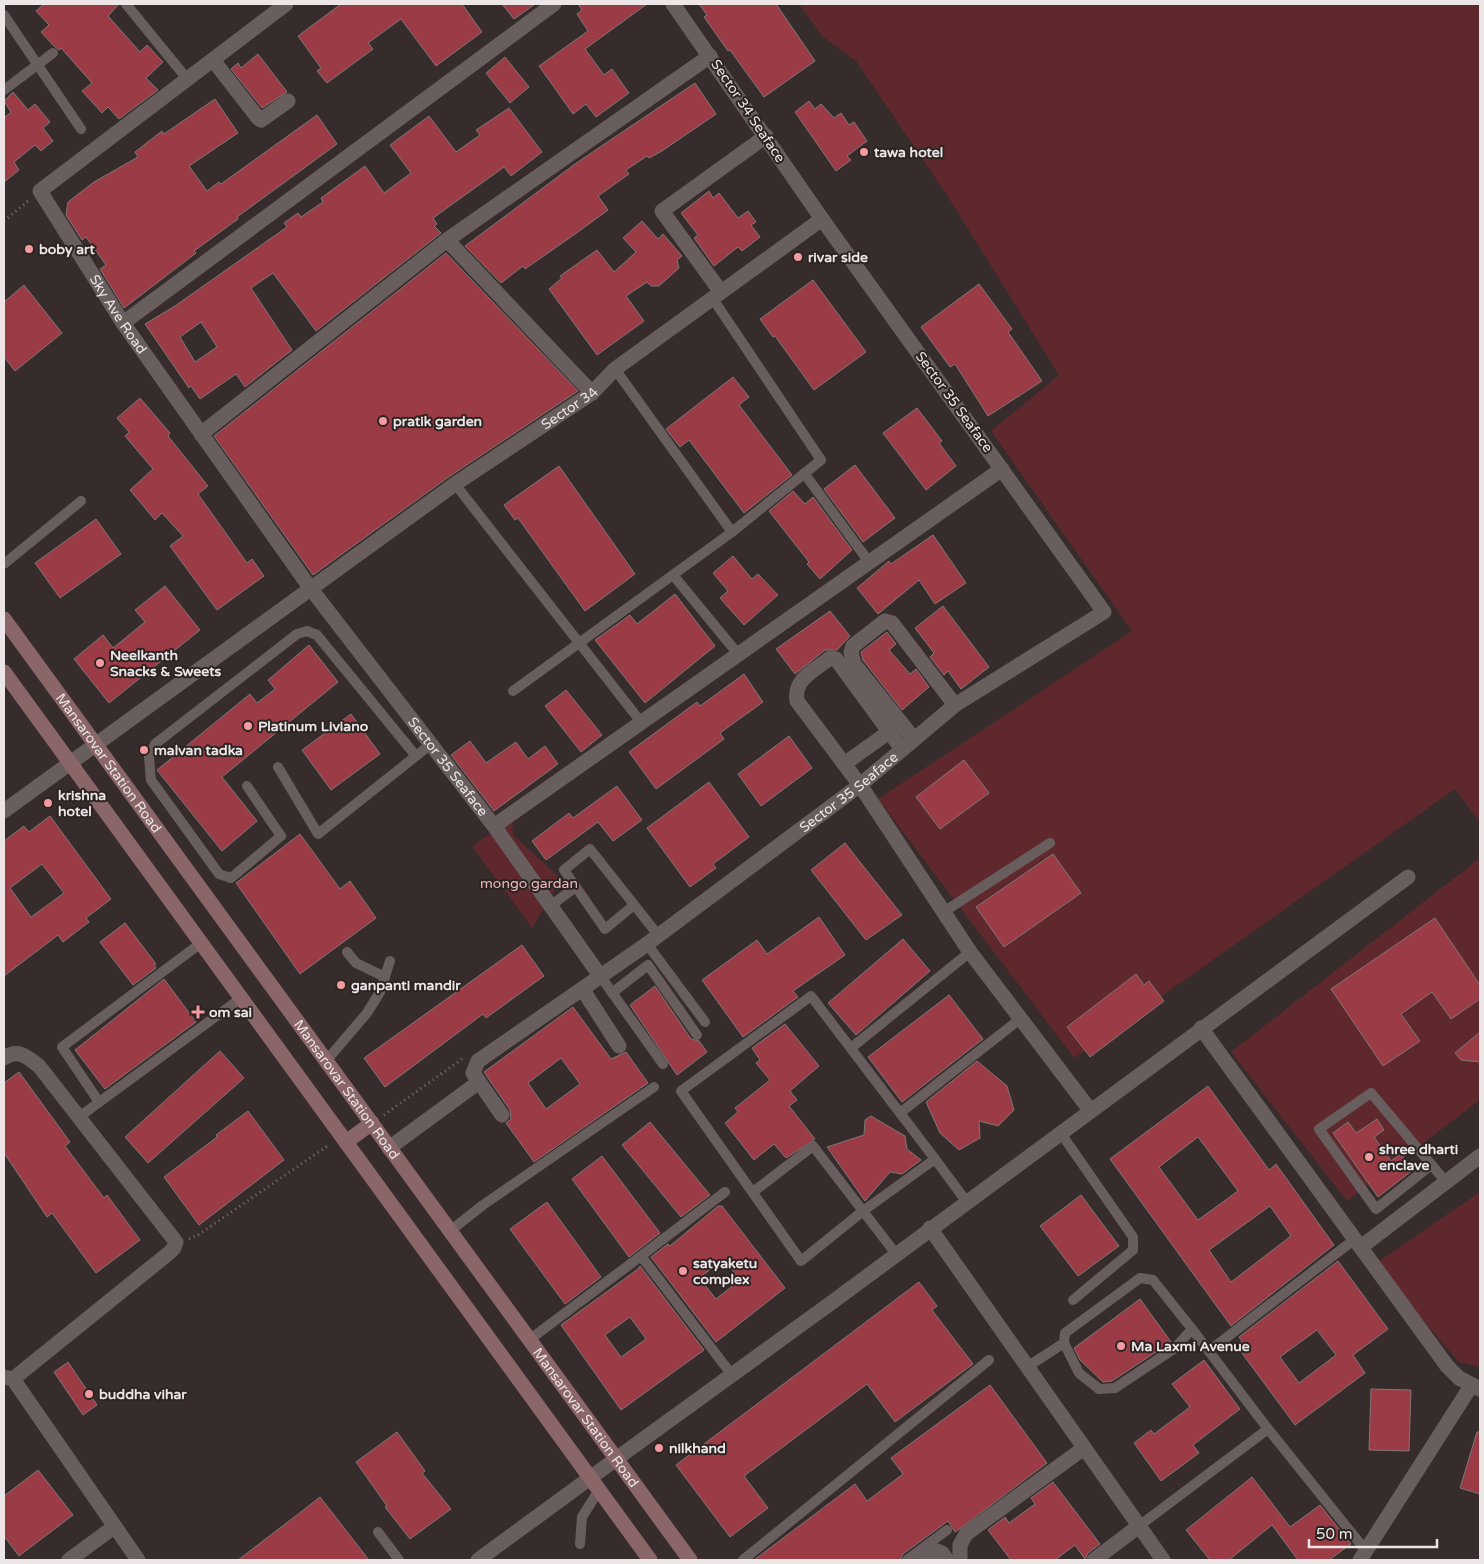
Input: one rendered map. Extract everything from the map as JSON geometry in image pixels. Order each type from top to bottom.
[{"type":"main road","name":"Mansarovar Station Road","points":[[4,619],[690,1560]]},
{"type":"main road","points":[[4,672],[650,1560]]},
{"type":"main road","points":[[344,1139],[372,1124]]},
{"type":"street","name":"Sky Ave Road","points":[[286,4],[40,191],[123,323],[311,589]]},
{"type":"street","points":[[123,323],[554,4]]},
{"type":"street","name":"Sector 34 Seaface","points":[[673,4],[822,219]]},
{"type":"street","points":[[201,434],[447,240],[710,56]]},
{"type":"street","points":[[213,60],[261,120],[288,101]]},
{"type":"street","points":[[717,295],[662,211],[766,136]]},
{"type":"street","name":"Sector 34","points":[[4,811],[455,484],[592,392],[615,369],[822,219]]},
{"type":"street","name":"Sector 35 Seaface","points":[[311,589],[494,826],[601,977],[860,785],[955,705],[1104,612],[822,219]]},
{"type":"street","points":[[447,240],[592,392]]},
{"type":"street","points":[[494,826],[1002,468]]},
{"type":"street","points":[[914,739],[854,664],[851,652],[853,646],[885,621],[892,623],[955,705]]},
{"type":"street","points":[[902,749],[836,659],[830,658],[798,683],[796,691],[797,701],[860,785],[945,911],[970,952],[1090,1110]]},
{"type":"street","points":[[844,764],[889,732]]},
{"type":"street","points":[[478,1560],[595,1484],[616,1459],[1408,877]]},
{"type":"street","points":[[502,1115],[473,1073],[478,1061],[601,977]]},
{"type":"street","points":[[583,990],[619,1046]]},
{"type":"street","points":[[1201,1028],[1447,1366],[1459,1378],[1476,1388],[1363,1555]]},
{"type":"street","points":[[4,1058],[11,1053],[22,1053],[39,1066],[176,1242],[168,1253],[8,1378],[138,1560]]},
{"type":"street","points":[[389,1148],[479,1082]]},
{"type":"street","points":[[1358,1243],[1480,1156]]},
{"type":"street","points":[[930,1228],[1163,1560]]},
{"type":"street","points":[[960,1560],[960,1545],[966,1534],[1084,1448]]},
{"type":"street","points":[[1094,1560],[1139,1526]]},
{"type":"street","points":[[69,1560],[114,1527]]},
{"type":"street","points":[[924,1560],[937,1552],[942,1553],[947,1560]]},
{"type":"lane","points":[[126,4],[188,80]]},
{"type":"lane","points":[[4,16],[81,129]]},
{"type":"lane","points":[[4,90],[53,53]]},
{"type":"lane","points":[[513,691],[732,532],[821,460],[717,295]]},
{"type":"lane","points":[[615,369],[732,532]]},
{"type":"lane","points":[[804,473],[869,562]]},
{"type":"lane","points":[[455,484],[641,722]]},
{"type":"lane","points":[[4,564],[81,501]]},
{"type":"lane","points":[[673,575],[738,654]]},
{"type":"lane","points":[[248,786],[281,836],[231,878],[219,874],[151,780],[149,757],[155,744],[297,634],[307,631],[317,635],[416,756]]},
{"type":"lane","points":[[278,767],[318,834],[431,744]]},
{"type":"lane","points":[[945,911],[1050,843]]},
{"type":"lane","points":[[634,905],[605,929],[564,870],[590,849],[634,905],[647,943],[648,965],[697,1035]]},
{"type":"lane","points":[[550,906],[576,887]]},
{"type":"lane","points":[[99,1102],[62,1047],[201,943]]},
{"type":"lane","points":[[647,943],[705,1022]]},
{"type":"lane","points":[[347,952],[356,963],[385,977]]},
{"type":"lane","points":[[851,1048],[970,952]]},
{"type":"lane","points":[[326,1061],[367,1013],[380,992],[390,961]]},
{"type":"lane","points":[[612,993],[648,965]]},
{"type":"lane","points":[[601,977],[663,1064]]},
{"type":"lane","points":[[935,1159],[863,1211],[801,1261],[681,1090],[811,996],[935,1159],[966,1201]]},
{"type":"lane","points":[[79,1117],[241,998]]},
{"type":"lane","points":[[900,1114],[1020,1019]]},
{"type":"lane","points":[[450,1231],[483,1205],[654,1087]]},
{"type":"lane","points":[[1431,1165],[1376,1209],[1319,1129],[1371,1092],[1446,1182]]},
{"type":"lane","points":[[1060,1132],[1133,1237],[1133,1250],[1073,1300]]},
{"type":"lane","points":[[753,1192],[814,1146],[896,1254]]},
{"type":"lane","points":[[529,1340],[725,1192]]},
{"type":"lane","points":[[1209,1352],[1358,1243]]},
{"type":"lane","points":[[641,1256],[732,1375]]},
{"type":"lane","points":[[1192,1329],[1175,1348],[1115,1388],[1099,1389],[1078,1373],[1064,1343],[1065,1334],[1140,1278],[1154,1280],[1192,1329],[1363,1555]]},
{"type":"lane","points":[[1027,1367],[1064,1343]]},
{"type":"lane","points":[[743,1560],[744,1557],[989,1360]]},
{"type":"lane","points":[[1139,1526],[1268,1429]]},
{"type":"lane","points":[[580,1544],[582,1517],[595,1484]]},
{"type":"lane","points":[[907,1560],[947,1530]]},
{"type":"lane","points":[[378,1532],[399,1560]]},
{"type":"path","points":[[4,221],[25,203]]},
{"type":"path","points":[[176,1242],[198,1235],[344,1139]]},
{"type":"green space","points":[[799,4],[1480,4],[1480,822],[1455,789],[1074,1058],[878,799],[1132,631],[991,431],[1059,375],[945,192],[856,61],[823,37]]},
{"type":"green space","name":"mongo gardan","points":[[512,819],[513,835],[561,879],[532,928],[472,846]]},
{"type":"green space","points":[[1480,858],[1480,1100],[1347,1201],[1231,1052]]},
{"type":"green space","points":[[1480,1192],[1480,1367],[1459,1362],[1375,1264]]},
{"type":"building","points":[[44,4],[119,4],[108,16],[140,52],[147,45],[163,62],[146,78],[158,90],[119,119],[108,107],[102,113],[82,91],[92,83],[61,48],[59,50],[54,46],[41,32],[49,25],[36,11]]},
{"type":"building","points":[[341,4],[462,4],[482,32],[436,66],[401,19],[368,43],[373,49],[327,83],[317,71],[321,68],[298,36]]},
{"type":"building","points":[[502,4],[535,4],[514,19]]},
{"type":"building","points":[[578,4],[647,4],[585,49],[604,75],[612,69],[629,93],[596,117],[586,104],[573,114],[539,66],[588,31],[577,14],[582,10]]},
{"type":"building","points":[[699,4],[776,4],[815,61],[764,97],[704,17],[707,15]]},
{"type":"building","points":[[258,54],[287,92],[262,108],[231,69],[238,63],[241,68]]},
{"type":"building","points":[[505,57],[529,87],[510,103],[486,73]]},
{"type":"building","points":[[695,83],[716,114],[662,151],[649,158],[647,156],[626,170],[629,174],[598,196],[608,210],[578,232],[525,269],[523,266],[501,283],[465,246],[575,164]]},
{"type":"building","points":[[13,92],[28,110],[35,104],[50,122],[43,128],[53,141],[41,151],[35,145],[14,162],[19,170],[4,182],[4,118],[11,112],[4,101]]},
{"type":"building","points":[[215,99],[238,133],[189,166],[207,191],[219,182],[221,184],[317,115],[337,144],[237,217],[238,219],[194,251],[196,253],[124,308],[100,269],[106,265],[86,237],[82,240],[66,215],[68,202],[94,182],[138,157],[135,152],[162,131],[164,134]]},
{"type":"building","points":[[809,101],[815,109],[821,104],[834,118],[841,113],[849,125],[854,122],[867,141],[847,156],[851,160],[836,171],[795,112]]},
{"type":"building","points":[[509,108],[542,152],[511,176],[504,167],[433,218],[437,224],[434,226],[441,233],[316,331],[273,273],[251,288],[292,350],[245,387],[236,374],[200,399],[191,386],[189,388],[145,324],[175,306],[287,227],[284,223],[298,213],[301,217],[323,202],[321,198],[365,166],[384,193],[411,173],[390,145],[429,116],[456,152],[480,135],[476,130]],"holes":[[[201,322],[217,347],[195,362],[180,337]]]},
{"type":"building","points":[[709,191],[713,198],[719,193],[738,218],[748,211],[756,222],[751,225],[760,237],[742,251],[738,247],[714,266],[694,238],[698,235],[681,213]]},
{"type":"building","points":[[642,221],[658,239],[663,234],[682,256],[677,260],[679,268],[659,286],[651,286],[647,282],[626,296],[644,321],[597,355],[549,289],[562,278],[560,276],[597,250],[614,272],[636,252],[623,238]]},
{"type":"building","name":"pratik garden","points":[[446,253],[578,391],[450,476],[313,575],[214,436]]},
{"type":"building","points":[[813,280],[866,352],[814,390],[775,336],[773,337],[760,319]]},
{"type":"building","points":[[979,284],[1012,329],[1008,332],[1042,381],[988,416],[955,364],[950,367],[921,327]]},
{"type":"building","points":[[24,285],[62,333],[15,371],[4,357],[4,302]]},
{"type":"building","points":[[733,377],[749,397],[739,405],[792,475],[744,513],[689,440],[680,447],[666,429]]},
{"type":"building","points":[[140,398],[170,433],[168,436],[208,486],[198,494],[247,563],[252,559],[264,576],[217,610],[170,546],[183,536],[162,513],[155,520],[130,490],[153,469],[125,436],[129,432],[117,418]]},
{"type":"building","points":[[917,408],[942,441],[939,443],[956,466],[926,490],[883,433]]},
{"type":"building","points":[[855,465],[895,518],[863,542],[824,489]]},
{"type":"building","points":[[559,466],[635,574],[585,611],[518,518],[515,520],[504,505]]},
{"type":"building","points":[[793,491],[805,504],[813,497],[852,550],[820,579],[769,511]]},
{"type":"building","points":[[96,519],[121,554],[60,598],[35,563]]},
{"type":"building","points":[[933,535],[966,583],[935,604],[919,580],[878,614],[857,588],[889,561],[891,564]]},
{"type":"building","points":[[733,556],[752,579],[758,574],[778,595],[744,625],[720,598],[728,591],[713,573]]},
{"type":"building","points":[[165,586],[200,630],[109,703],[74,659],[103,635],[113,648],[145,622],[135,610]]},
{"type":"building","points":[[675,594],[715,646],[645,703],[595,640],[630,615],[637,624]]},
{"type":"building","points":[[943,606],[989,667],[961,689],[948,671],[944,675],[930,657],[934,653],[915,628]]},
{"type":"building","points":[[830,611],[850,636],[837,650],[825,650],[795,674],[776,649]]},
{"type":"building","points":[[887,632],[896,644],[889,650],[910,674],[916,669],[929,687],[902,710],[863,660],[861,652]]},
{"type":"building","name":"Platinum Liviano","points":[[309,645],[338,682],[222,777],[257,821],[222,851],[157,770],[250,694],[257,703],[275,689],[268,680]]},
{"type":"building","points":[[744,674],[763,702],[720,733],[724,739],[656,789],[629,752],[697,702],[700,706]]},
{"type":"building","points":[[566,690],[602,735],[581,752],[545,706]]},
{"type":"building","points":[[351,714],[380,754],[331,790],[302,750]]},
{"type":"building","points":[[789,736],[812,768],[761,806],[738,774]]},
{"type":"building","points":[[470,741],[486,763],[516,742],[528,759],[545,746],[558,764],[494,811],[451,755]]},
{"type":"building","points":[[964,760],[989,793],[940,829],[916,797]]},
{"type":"building","points":[[709,782],[749,837],[713,864],[716,868],[690,887],[647,828]]},
{"type":"building","points":[[617,786],[642,820],[613,841],[598,822],[546,860],[532,841],[569,813],[573,818]]},
{"type":"building","points":[[50,816],[111,899],[86,918],[89,922],[63,942],[58,935],[4,976],[4,841],[24,826],[29,832]],"holes":[[[42,864],[64,893],[31,917],[10,888]]]},
{"type":"building","points":[[300,834],[340,889],[350,881],[376,918],[300,974],[236,883]]},
{"type":"building","points":[[845,843],[902,915],[866,940],[811,870]]},
{"type":"building","points":[[1053,854],[1081,893],[1004,947],[976,907]]},
{"type":"building","points":[[819,917],[845,955],[793,991],[798,997],[743,1037],[702,980],[757,940],[767,954]]},
{"type":"building","points":[[1435,918],[1480,985],[1480,999],[1451,1019],[1432,992],[1401,1014],[1420,1041],[1383,1066],[1331,989]]},
{"type":"building","points":[[125,923],[156,964],[154,965],[156,968],[133,985],[100,942]]},
{"type":"building","points":[[903,939],[930,971],[856,1035],[828,1003]]},
{"type":"building","points":[[522,945],[544,976],[486,1018],[483,1014],[385,1087],[364,1058]]},
{"type":"building","points":[[1136,974],[1144,985],[1149,981],[1164,1001],[1090,1057],[1067,1027]]},
{"type":"building","points":[[164,979],[196,1022],[105,1089],[75,1050]]},
{"type":"building","points":[[655,986],[691,1039],[699,1041],[707,1052],[677,1075],[630,1005]]},
{"type":"building","points":[[949,995],[983,1039],[902,1102],[868,1057]]},
{"type":"building","points":[[573,1007],[611,1059],[626,1052],[648,1083],[534,1162],[506,1123],[511,1119],[510,1110],[484,1072]],"holes":[[[561,1058],[580,1084],[546,1109],[528,1083]]]},
{"type":"building","points":[[785,1024],[819,1066],[790,1091],[797,1100],[789,1106],[815,1139],[786,1158],[774,1144],[754,1160],[725,1123],[738,1112],[735,1108],[770,1080],[756,1063],[760,1060],[752,1048]]},
{"type":"building","points":[[1480,1032],[1480,1062],[1461,1060],[1455,1053]]},
{"type":"building","points":[[220,1051],[244,1078],[148,1163],[125,1137]]},
{"type":"building","points":[[977,1061],[1007,1086],[1014,1110],[998,1126],[979,1121],[980,1138],[959,1150],[940,1133],[926,1102]]},
{"type":"building","points":[[19,1072],[70,1142],[65,1146],[104,1198],[107,1195],[140,1240],[96,1273],[52,1213],[47,1217],[4,1153],[4,1083]]},
{"type":"building","points":[[1208,1086],[1269,1170],[1276,1164],[1334,1245],[1231,1326],[1110,1159]],"holes":[[[1198,1137],[1238,1191],[1198,1220],[1159,1167]],[[1270,1206],[1291,1236],[1231,1282],[1209,1250]]]},
{"type":"building","points":[[248,1111],[284,1160],[199,1225],[164,1177]]},
{"type":"building","points":[[871,1116],[905,1136],[907,1149],[921,1160],[902,1174],[890,1172],[865,1201],[827,1147],[864,1135],[865,1120]]},
{"type":"building","name":"shree dharti enclave","points":[[1377,1119],[1384,1130],[1374,1137],[1391,1161],[1401,1154],[1413,1170],[1378,1197],[1333,1133],[1348,1122],[1356,1133]]},
{"type":"building","points":[[650,1122],[710,1195],[681,1217],[622,1145]]},
{"type":"building","points":[[602,1156],[660,1233],[629,1257],[572,1179]]},
{"type":"building","points":[[1081,1195],[1119,1246],[1078,1276],[1040,1226]]},
{"type":"building","points":[[547,1202],[601,1277],[565,1304],[510,1229]]},
{"type":"building","name":"satyaketu complex","points":[[718,1206],[722,1206],[785,1288],[716,1342],[651,1257],[668,1244],[670,1246]],"holes":[[[724,1259],[740,1280],[716,1299],[699,1278]]]},
{"type":"building","points":[[1338,1261],[1388,1329],[1353,1355],[1365,1373],[1295,1425],[1236,1345],[1242,1341],[1239,1337]],"holes":[[[1317,1330],[1336,1355],[1299,1383],[1280,1357]]]},
{"type":"building","points":[[640,1266],[704,1350],[621,1410],[561,1325]],"holes":[[[630,1317],[646,1339],[621,1357],[605,1335]]]},
{"type":"building","points":[[919,1282],[937,1306],[932,1310],[973,1364],[895,1422],[867,1384],[744,1476],[768,1508],[730,1537],[676,1465]]},
{"type":"building","name":"Ma Laxmi Avenue","points":[[1140,1299],[1171,1342],[1112,1381],[1103,1382],[1080,1360],[1074,1348]]},
{"type":"building","points":[[1204,1360],[1240,1409],[1193,1445],[1199,1453],[1161,1481],[1134,1443],[1151,1430],[1154,1434],[1190,1407],[1172,1384]]},
{"type":"building","points":[[68,1362],[97,1405],[83,1415],[54,1372]]},
{"type":"building","points":[[990,1385],[1047,1463],[958,1530],[955,1532],[948,1521],[903,1554],[900,1560],[754,1560],[855,1484],[867,1501],[903,1474],[891,1458]]},
{"type":"building","points":[[1371,1389],[1411,1390],[1409,1451],[1369,1450]]},
{"type":"building","points":[[397,1432],[425,1471],[422,1473],[451,1509],[410,1539],[385,1507],[387,1506],[356,1462]]},
{"type":"building","points":[[1477,1432],[1480,1432],[1480,1494],[1460,1488]]},
{"type":"building","points":[[38,1470],[73,1515],[19,1556],[4,1536],[4,1496]]},
{"type":"building","points":[[1252,1477],[1290,1527],[1320,1505],[1351,1544],[1329,1560],[1298,1560],[1272,1525],[1229,1560],[1210,1560],[1186,1530]]},
{"type":"building","points":[[1053,1482],[1100,1544],[1088,1553],[1085,1559],[1075,1545],[1055,1560],[1011,1560],[988,1530],[1005,1517],[1009,1523],[1035,1504],[1031,1498]]},
{"type":"building","points":[[320,1497],[369,1560],[238,1560],[297,1515]]},
{"type":"place","name":"tawa hotel","points":[[864,152]]},
{"type":"place","name":"boby art","points":[[29,249]]},
{"type":"place","name":"rivar side","points":[[798,257]]},
{"type":"place","name":"pratik garden","points":[[383,421]]},
{"type":"place","name":"Neelkanth Snacks & Sweets","points":[[100,663]]},
{"type":"place","name":"Platinum Liviano","points":[[248,726]]},
{"type":"place","name":"malvan tadka","points":[[144,750]]},
{"type":"place","name":"krishna hotel","points":[[48,803]]},
{"type":"place","name":"ganpanti mandir","points":[[341,985]]},
{"type":"place","name":"om sai","points":[[198,1012]]},
{"type":"place","name":"shree dharti enclave","points":[[1369,1157]]},
{"type":"place","name":"satyaketu complex","points":[[683,1271]]},
{"type":"place","name":"Ma Laxmi Avenue","points":[[1121,1346]]},
{"type":"place","name":"buddha vihar","points":[[89,1394]]},
{"type":"place","name":"nilkhand","points":[[659,1448]]}]
